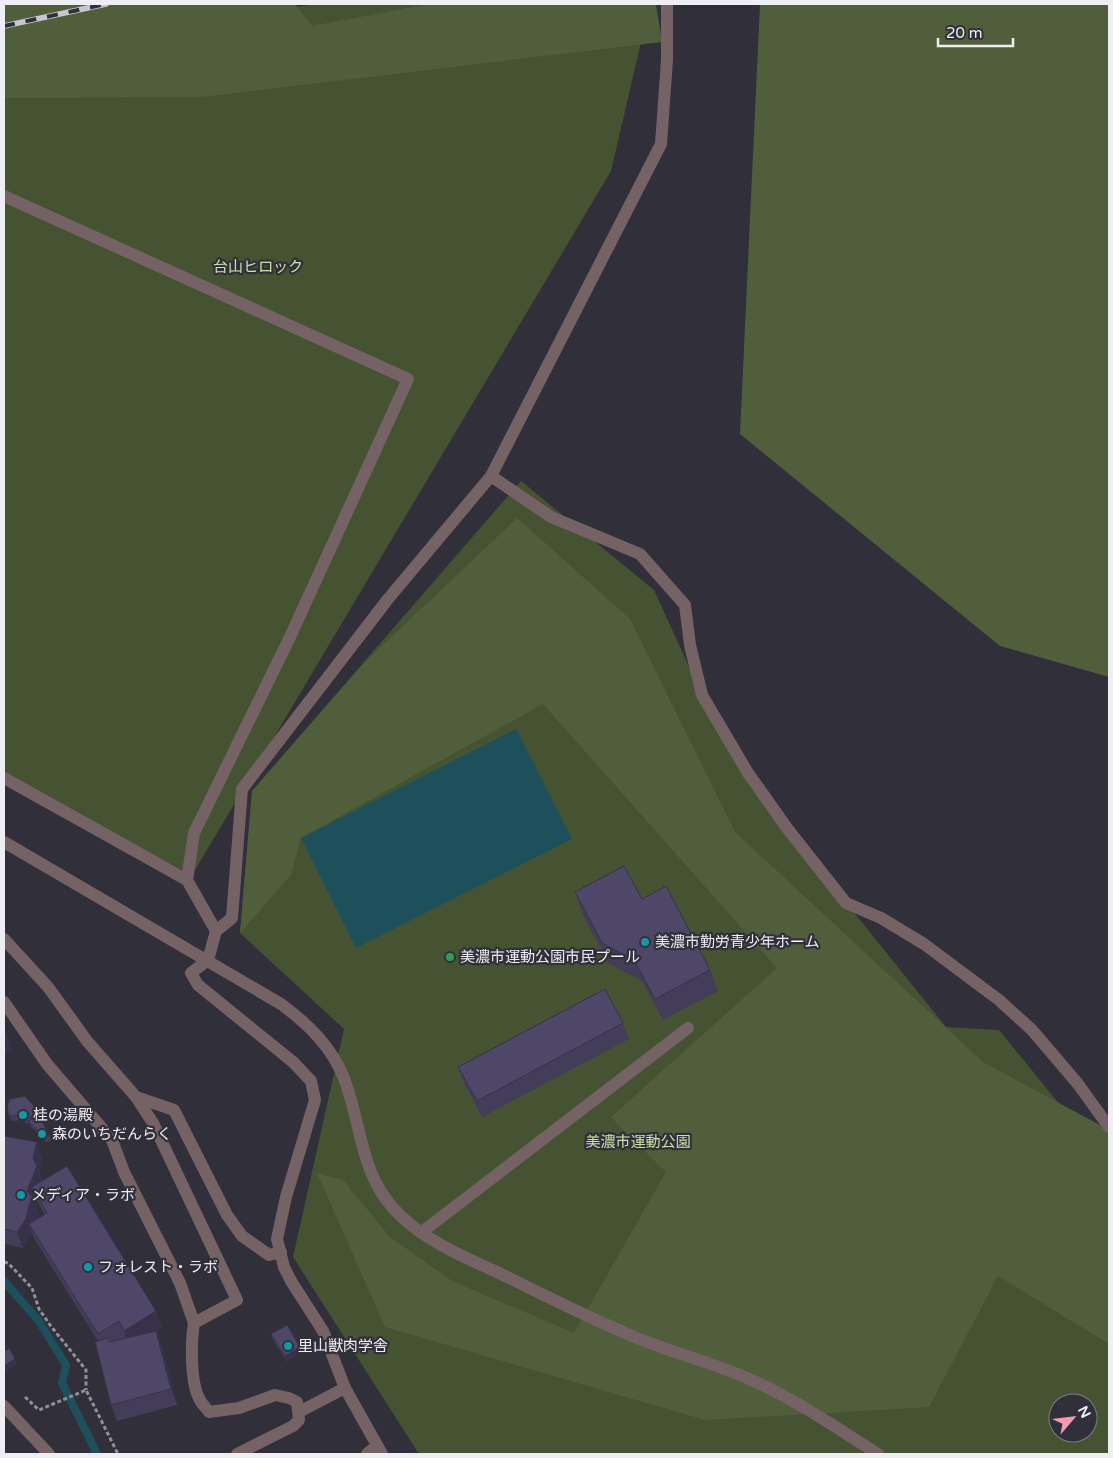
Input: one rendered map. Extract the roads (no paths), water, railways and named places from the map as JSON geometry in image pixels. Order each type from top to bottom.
[{"type":"street","points":[[375,1451],[346,1388],[323,1330],[290,1281],[277,1239],[286,1197],[315,1100],[311,1081],[293,1062],[198,985],[191,973],[208,960],[216,931],[232,918],[242,789],[388,599],[491,476],[661,144],[667,60],[667,4]]},
{"type":"street","points":[[4,196],[408,379],[290,637],[194,832],[187,880]]},
{"type":"street","points":[[491,476],[551,516],[640,554],[685,605],[690,645],[702,695],[748,773],[787,828],[846,903],[881,918],[924,944],[999,1000],[1038,1036],[1078,1084],[1109,1127]]},
{"type":"street","points":[[4,778],[187,880],[216,931]]},
{"type":"street","points":[[4,842],[208,960],[281,1004],[307,1023],[328,1048],[343,1078],[361,1147],[371,1175],[387,1202],[411,1226],[462,1256],[637,1338],[756,1382],[821,1418],[878,1454]]},
{"type":"street","points":[[4,939],[48,987],[87,1041],[136,1097],[153,1123],[237,1300],[194,1323]]},
{"type":"street","points":[[4,1002],[47,1064],[112,1140],[124,1172],[180,1283],[194,1323],[191,1339],[198,1399],[210,1412],[239,1408],[275,1396],[289,1398],[297,1402],[299,1420],[293,1426],[236,1454]]},
{"type":"street","points":[[422,1232],[688,1028]]},
{"type":"street","points":[[136,1097],[174,1110],[226,1215],[242,1236],[269,1256],[280,1252]]},
{"type":"street","points":[[299,1412],[346,1388]]},
{"type":"street","points":[[4,1406],[50,1454]]},
{"type":"water","points":[[516,729],[572,839],[356,948],[301,838]]},
{"type":"waterway","points":[[4,1281],[38,1320],[66,1365],[62,1383],[97,1454]]},
{"type":"railway","points":[[4,26],[106,4]]},
{"type":"place","name":"美濃市勤労青少年ホーム","points":[[645,942]]},
{"type":"place","name":"美濃市運動公園市民プール","points":[[450,957]]},
{"type":"place","name":"桂の湯殿","points":[[23,1115]]},
{"type":"place","name":"森のいちだんらく","points":[[42,1134]]},
{"type":"place","name":"メディア・ラボ","points":[[21,1195]]},
{"type":"place","name":"フォレスト・ラボ","points":[[88,1267]]},
{"type":"place","name":"里山獣肉学舎","points":[[288,1346]]},
{"type":"park label","name":"台山ヒロック","points":[[258,267]]},
{"type":"park label","name":"美濃市運動公園","points":[[638,1142]]}]
